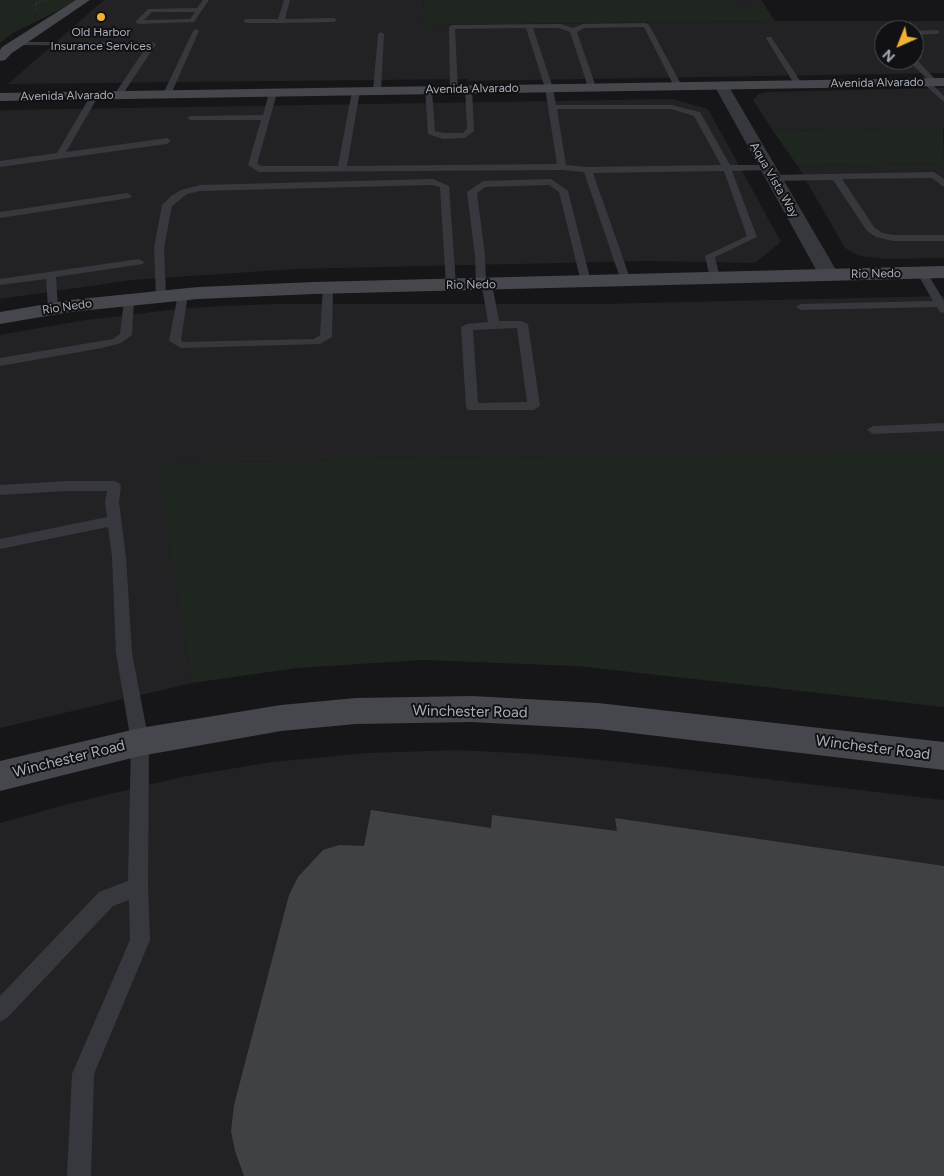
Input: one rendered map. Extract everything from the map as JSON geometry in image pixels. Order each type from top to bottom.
[{"type":"street","points":[[0,57],[84,0]]},
{"type":"street","name":"Avenida Alvarado","points":[[0,97],[935,82]]},
{"type":"street","name":"Aqua Vista Way","points":[[721,85],[829,275]]},
{"type":"street","name":"Rio Nedo","points":[[0,318],[53,308],[183,294],[328,287],[944,272]]},
{"type":"street","name":"Winchester Road","points":[[0,776],[140,742],[281,718],[356,711],[472,709],[598,716],[944,756]]},
{"type":"lane","points":[[199,10],[150,10],[138,22],[192,21],[206,0]]},
{"type":"lane","points":[[281,21],[287,0]]},
{"type":"lane","points":[[246,21],[334,20]]},
{"type":"lane","points":[[573,31],[582,26],[646,25],[678,86]]},
{"type":"lane","points":[[529,26],[549,88],[562,167]]},
{"type":"lane","points":[[428,90],[431,132],[442,136],[465,135],[471,130],[461,90],[452,27],[560,26],[573,31]]},
{"type":"lane","points":[[167,94],[196,31]]},
{"type":"lane","points":[[573,31],[592,87]]},
{"type":"lane","points":[[924,33],[937,32]]},
{"type":"lane","points":[[376,91],[381,34]]},
{"type":"lane","points":[[769,38],[799,84]]},
{"type":"lane","points":[[17,44],[152,44],[118,95]]},
{"type":"lane","points":[[922,70],[935,82],[944,100]]},
{"type":"lane","points":[[342,169],[356,91]]},
{"type":"lane","points":[[273,92],[252,166],[262,170],[562,167],[588,170],[727,168],[836,177],[934,175],[944,184]]},
{"type":"lane","points":[[60,155],[95,96]]},
{"type":"lane","points":[[552,107],[671,107],[697,114],[727,168],[752,237],[710,256],[716,278]]},
{"type":"lane","points":[[191,118],[266,117]]},
{"type":"lane","points":[[0,164],[167,141]]},
{"type":"lane","points":[[588,170],[626,281]]},
{"type":"lane","points":[[836,177],[870,229],[880,235],[893,238],[944,238]]},
{"type":"lane","points":[[161,296],[159,248],[168,205],[174,198],[184,192],[200,188],[433,182],[444,186],[451,285]]},
{"type":"lane","points":[[494,326],[484,284],[472,192],[483,184],[551,182],[563,191],[586,282]]},
{"type":"lane","points":[[0,215],[127,196]]},
{"type":"lane","points":[[0,282],[139,262]]},
{"type":"lane","points":[[922,273],[942,307]]},
{"type":"lane","points":[[51,275],[53,308]]},
{"type":"lane","points":[[183,294],[175,341],[181,345],[316,342],[326,337],[328,287]]},
{"type":"lane","points":[[0,362],[102,346],[117,341],[126,335],[130,300]]},
{"type":"lane","points":[[801,307],[942,307]]},
{"type":"lane","points":[[522,324],[534,406],[472,407],[467,327],[494,326],[522,324]]},
{"type":"lane","points":[[873,430],[944,427]]},
{"type":"lane","points":[[0,490],[66,486],[114,486],[112,502],[119,557],[124,653],[140,742],[138,887],[140,940],[84,1074],[79,1176]]},
{"type":"lane","points":[[0,544],[114,521]]},
{"type":"lane","points":[[0,1011],[106,899],[138,887]]},
{"type":"path","points":[[35,4],[46,0]]},
{"type":"shaded area","points":[[0,0],[79,0],[13,33],[0,43]]},
{"type":"shaded area","points":[[104,0],[424,0],[422,25],[874,21],[874,70],[924,70],[924,21],[944,21],[944,73],[467,81],[467,79],[8,84]]},
{"type":"shaded area","points":[[424,0],[726,0],[730,7],[765,6],[775,21],[422,25]]},
{"type":"shaded area","points":[[726,0],[761,0],[765,6],[730,7]]},
{"type":"shaded area","points":[[944,88],[944,129],[773,131],[753,100],[759,94],[767,92]]},
{"type":"shaded area","points":[[673,99],[708,109],[781,242],[755,263],[647,261],[295,269],[132,280],[0,299],[0,111],[3,110]]},
{"type":"shaded area","points":[[943,128],[944,163],[797,165],[773,131]]},
{"type":"shaded area","points":[[944,163],[944,258],[887,259],[860,256],[845,248],[797,165]]},
{"type":"shaded area","points":[[944,296],[944,452],[158,463],[192,683],[0,728],[0,335],[79,321],[177,309],[220,306],[278,304],[600,304]]},
{"type":"shaded area","points":[[944,451],[944,707],[577,666],[423,660],[297,668],[192,683],[157,463]]},
{"type":"shaded area","points":[[457,750],[536,754],[622,762],[944,800],[944,1176],[0,1176],[0,823],[72,803],[182,777],[272,762],[367,753]]},
{"type":"building","points":[[371,810],[491,828],[492,815],[617,831],[615,818],[944,866],[944,1176],[244,1176],[235,1151],[231,1131],[234,1105],[289,895],[298,877],[323,850],[339,845],[364,846]]},
{"type":"place","name":"Old Harbor Insurance Services","points":[[101,17]]}]
